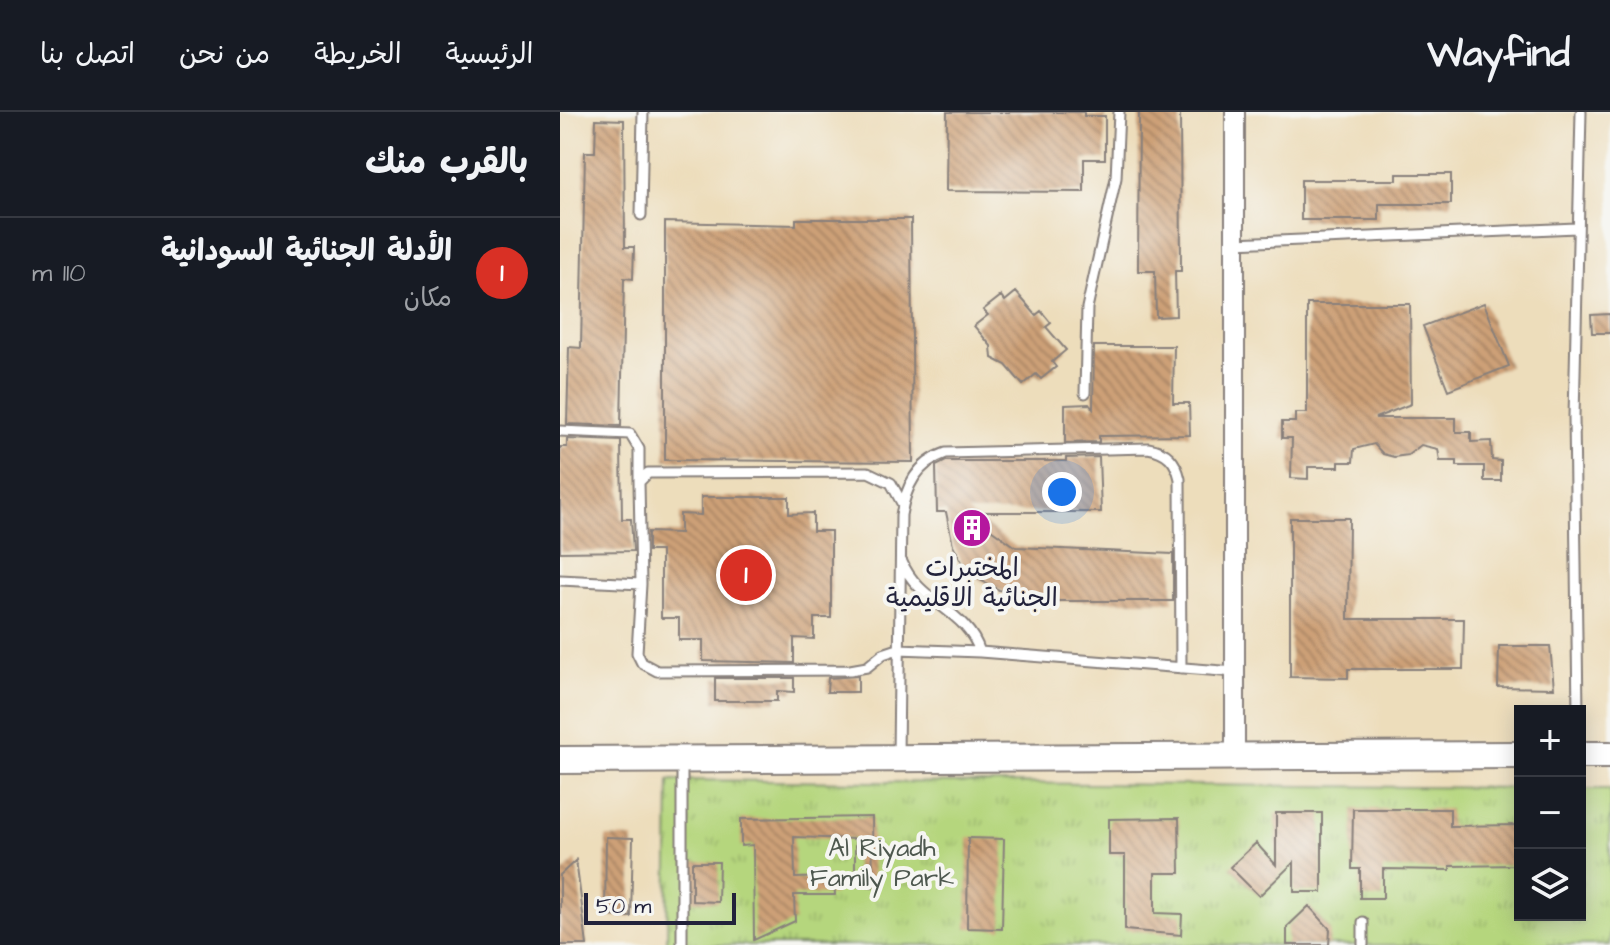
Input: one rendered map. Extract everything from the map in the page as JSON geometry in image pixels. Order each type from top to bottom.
[{"type":"street","points":[[1235,112],[1235,757]]},
{"type":"street","points":[[560,760],[1514,755]]},
{"type":"street","points":[[1586,755],[1610,755]]},
{"type":"lane","points":[[641,215],[643,112]]},
{"type":"lane","points":[[1085,393],[1087,308],[1116,178],[1119,112]]},
{"type":"lane","points":[[1578,705],[1574,417],[1581,112]]},
{"type":"lane","points":[[1234,243],[1576,228]]},
{"type":"lane","points":[[560,431],[630,434],[639,449],[641,584],[637,653],[642,663],[652,670],[818,673],[867,667],[883,654],[898,649],[980,652],[1235,672]]},
{"type":"lane","points":[[898,758],[903,505],[922,464],[955,451],[1148,448],[1166,454],[1173,461],[1180,479],[1181,668]]},
{"type":"lane","points":[[639,482],[653,471],[868,472],[891,483],[903,505]]},
{"type":"lane","points":[[900,555],[915,585],[964,622],[980,652]]},
{"type":"lane","points":[[560,580],[641,584]]},
{"type":"lane","points":[[682,760],[682,945]]},
{"type":"lane","points":[[1363,922],[1363,945]]},
{"type":"green space","name":"Al Riyadh Family Park","points":[[669,780],[1514,788],[1514,921],[1586,921],[1586,789],[1610,789],[1610,945],[667,945]]},
{"type":"building","points":[[947,112],[1084,112],[1084,116],[1105,116],[1105,159],[1084,159],[1084,192],[946,191]]},
{"type":"building","points":[[1139,112],[1180,112],[1181,271],[1175,271],[1176,316],[1156,317],[1155,271],[1138,271]]},
{"type":"building","points":[[596,119],[624,120],[625,247],[634,247],[633,279],[624,278],[621,426],[567,424],[569,347],[581,348],[585,152],[595,152]]},
{"type":"building","points":[[1397,174],[1451,174],[1451,204],[1379,204],[1379,220],[1301,220],[1301,180],[1397,180]]},
{"type":"building","points":[[796,219],[911,219],[913,462],[665,460],[665,222],[796,225]]},
{"type":"building","points":[[1016,292],[1036,315],[1041,311],[1051,323],[1046,327],[1066,350],[1052,362],[1056,367],[1041,379],[1036,374],[1023,385],[1006,365],[992,358],[991,346],[974,326],[988,315],[983,310],[1001,296],[1005,301]]},
{"type":"building","points":[[1484,303],[1509,366],[1448,390],[1423,326]]},
{"type":"building","points":[[1307,304],[1410,304],[1411,404],[1375,418],[1456,418],[1456,432],[1471,432],[1471,442],[1491,441],[1492,460],[1501,461],[1501,481],[1484,481],[1484,466],[1457,466],[1457,461],[1440,461],[1438,449],[1421,445],[1408,455],[1394,457],[1383,454],[1374,444],[1354,449],[1353,462],[1339,462],[1339,467],[1308,467],[1308,479],[1291,478],[1292,438],[1282,438],[1282,422],[1295,422],[1295,413],[1307,413]]},
{"type":"building","points":[[1610,314],[1610,333],[1592,333],[1591,315]]},
{"type":"building","points":[[1094,346],[1174,346],[1173,403],[1189,403],[1190,435],[1099,436],[1099,442],[1065,443],[1065,405],[1089,404],[1093,409]]},
{"type":"building","points":[[567,439],[621,441],[622,519],[631,519],[633,551],[560,552],[560,447],[567,447]]},
{"type":"building","name":"المختبرات الجنائية الاقليمية","points":[[1099,457],[1101,512],[967,512],[1016,547],[1173,554],[1173,601],[1030,601],[1030,596],[999,590],[980,580],[963,564],[953,545],[946,512],[937,512],[936,466],[946,461],[1066,461],[1066,458]]},
{"type":"building","points":[[701,497],[789,497],[789,514],[813,513],[813,531],[831,531],[831,618],[814,618],[814,639],[794,638],[794,663],[703,661],[703,640],[679,640],[679,618],[661,618],[661,551],[648,551],[648,532],[680,533],[680,514],[701,515]]},
{"type":"building","points":[[1290,518],[1349,518],[1348,619],[1464,619],[1463,669],[1348,669],[1348,678],[1290,677]]},
{"type":"building","points":[[1499,646],[1550,646],[1554,688],[1498,687]]},
{"type":"building","points":[[858,676],[858,692],[827,692],[828,678]]},
{"type":"building","points":[[715,678],[794,678],[794,692],[777,691],[777,701],[715,701]]},
{"type":"building","points":[[1353,809],[1450,809],[1450,826],[1514,825],[1514,865],[1450,866],[1450,870],[1383,869],[1383,898],[1360,898],[1360,869],[1352,869]]},
{"type":"building","points":[[1276,813],[1322,813],[1322,892],[1294,892],[1294,862],[1259,896],[1230,867],[1256,843],[1276,865]]},
{"type":"building","points":[[872,817],[873,887],[855,886],[855,839],[794,837],[795,878],[834,877],[835,895],[794,895],[795,921],[754,940],[753,845],[741,846],[741,819]]},
{"type":"building","points":[[1179,818],[1180,873],[1155,873],[1155,913],[1182,914],[1181,935],[1125,930],[1125,855],[1109,855],[1109,819]]},
{"type":"building","points":[[606,837],[633,838],[631,917],[605,916]]},
{"type":"building","points":[[968,838],[1004,839],[1002,929],[967,928]]},
{"type":"building","points":[[576,860],[587,945],[560,945],[560,875]]},
{"type":"building","points":[[692,862],[719,862],[718,902],[692,901]]},
{"type":"building","points":[[1309,906],[1330,929],[1329,945],[1287,945],[1287,927]]},
{"type":"place","name":"المختبرات الجنائية الاقليمية","points":[[972,528]]},
{"type":"place","name":"الأدلة الجنائية السودانية","points":[[746,575]]}]
